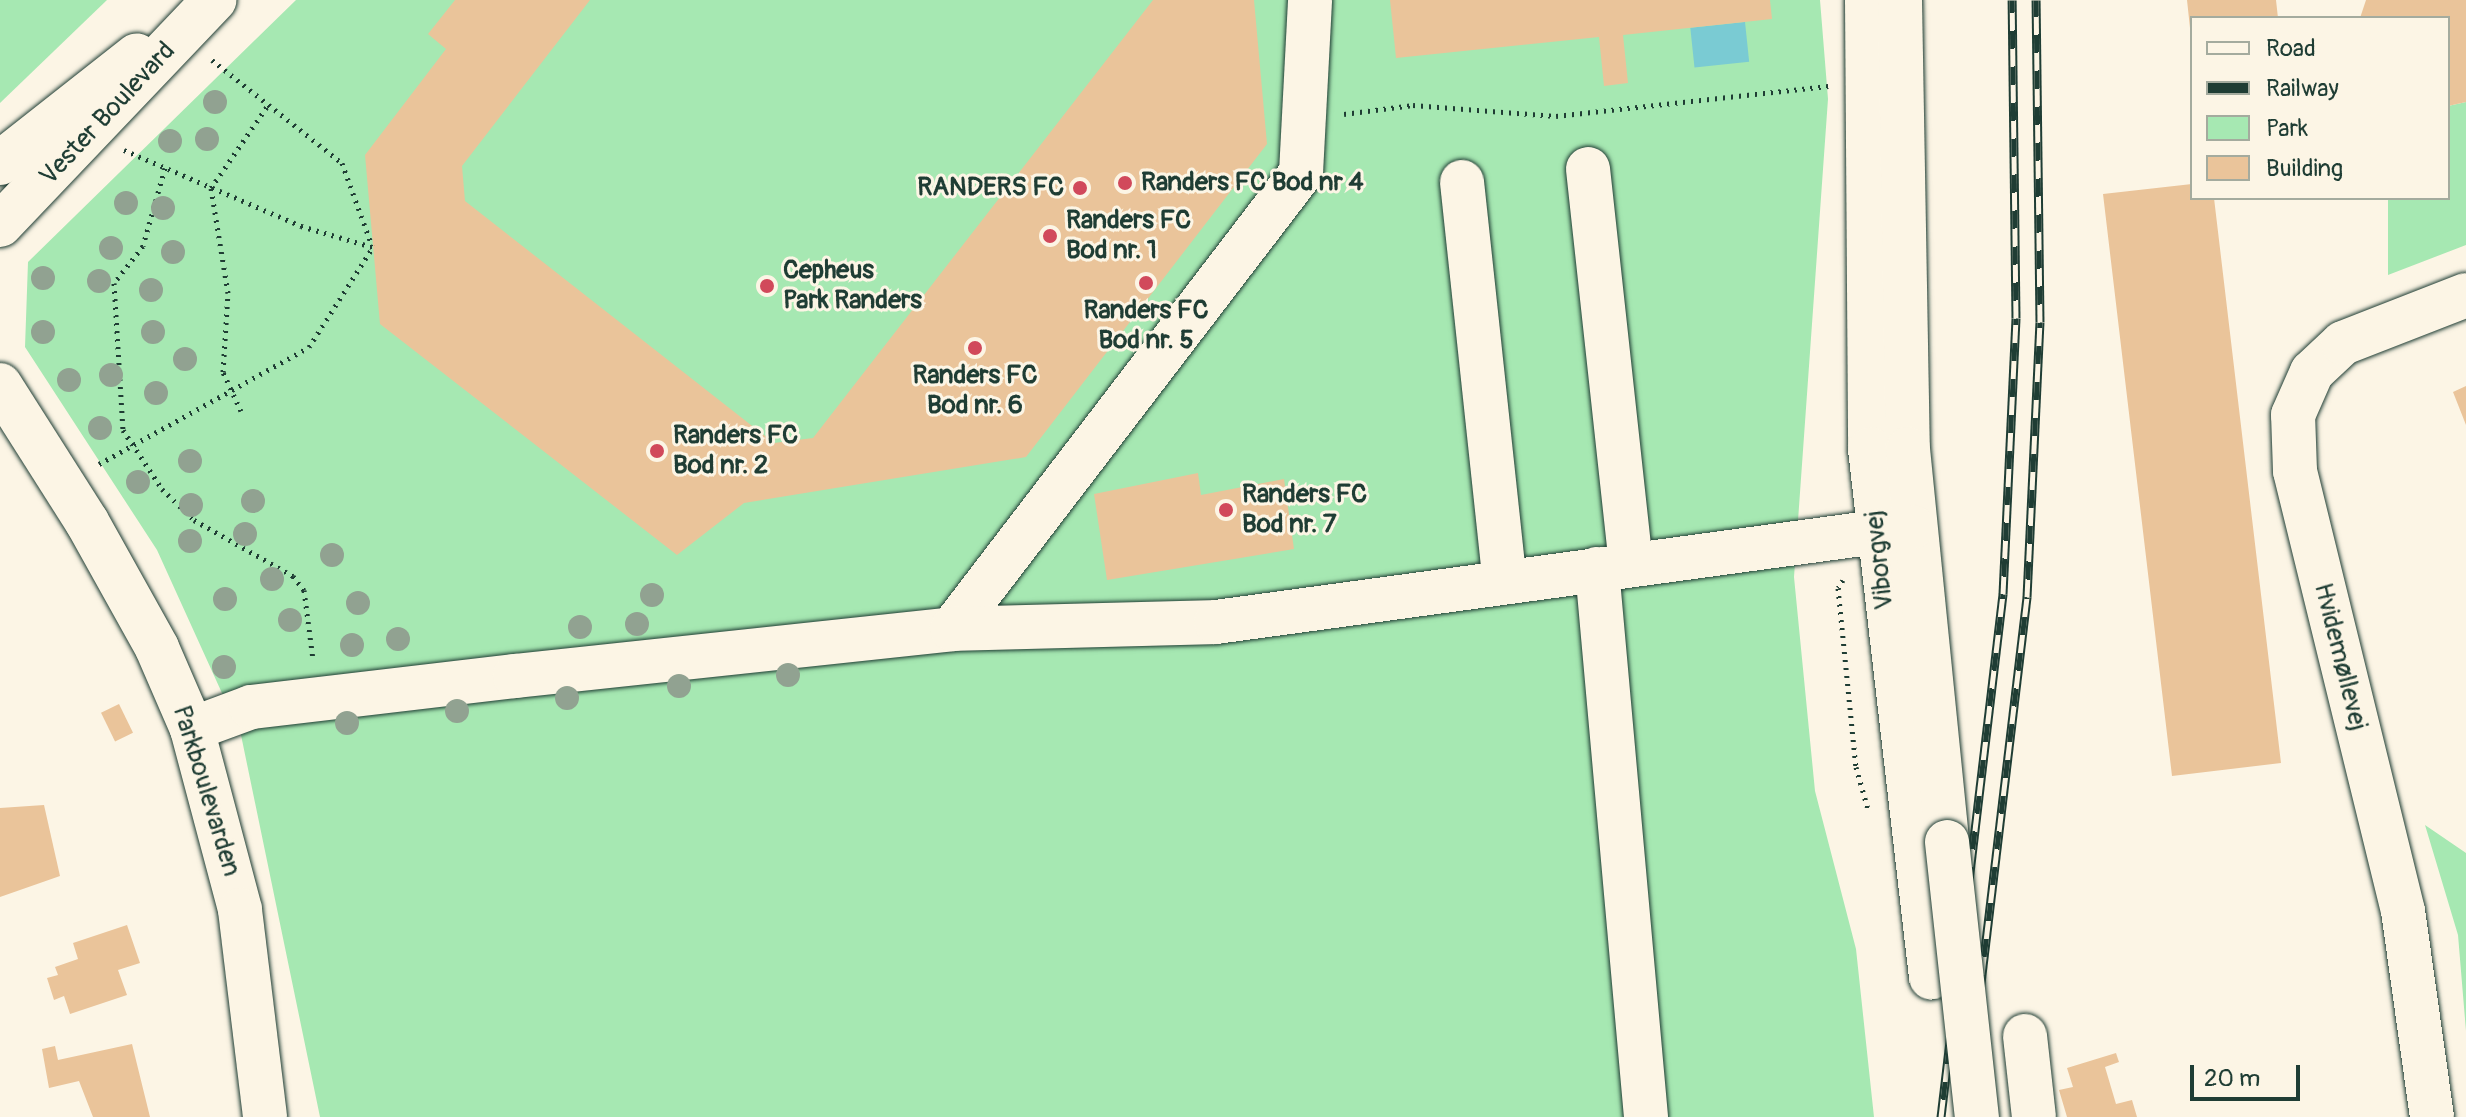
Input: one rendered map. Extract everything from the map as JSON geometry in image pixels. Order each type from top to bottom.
[{"type":"street","name":"Vester Boulevard","points":[[0,163],[211,0]]},
{"type":"street","name":"Vester Boulevard","points":[[0,225],[211,0]]},
{"type":"street","points":[[952,629],[1301,173],[1310,0]]},
{"type":"street","name":"Viborgvej","points":[[1867,0],[1870,81],[1868,412],[1895,529],[1947,842],[1977,1117]]},
{"type":"street","name":"Viborgvej","points":[[1900,0],[1895,529],[1931,977],[1947,1117]]},
{"type":"street","points":[[1588,169],[1646,1117]]},
{"type":"street","points":[[1462,182],[1505,582]]},
{"type":"street","name":"Hvidemøllevej","points":[[2432,1117],[2403,911],[2295,471],[2293,415],[2312,372],[2343,343],[2466,295]]},
{"type":"street","name":"Parkboulevarden","points":[[3,400],[87,522],[157,648],[192,729],[240,910],[265,1117]]},
{"type":"street","points":[[192,729],[251,707],[318,699],[952,629],[1216,622],[1895,529]]},
{"type":"street","points":[[2025,1036],[2034,1117]]},
{"type":"path","points":[[230,76],[342,163],[373,247]]},
{"type":"path","points":[[1304,120],[1413,105],[1556,116],[1870,81]]},
{"type":"path","points":[[241,411],[229,392],[222,327],[228,293],[211,188],[268,105]]},
{"type":"path","points":[[144,159],[211,188],[373,247]]},
{"type":"path","points":[[165,168],[143,246],[114,283],[124,354],[120,408],[132,445],[194,520],[293,576],[304,590],[318,699]]},
{"type":"path","points":[[108,457],[309,347],[373,247]]},
{"type":"green space","points":[[0,0],[107,0],[0,103]]},
{"type":"green space","points":[[296,0],[1820,0],[1828,99],[1794,577],[1815,791],[1856,949],[1874,1117],[320,1117],[241,735],[157,550],[25,347],[28,262]]},
{"type":"green space","points":[[2466,102],[2466,245],[2388,275],[2388,200],[2450,200],[2450,106]]},
{"type":"green space","points":[[2425,825],[2466,853],[2466,1031],[2458,935]]},
{"type":"water","points":[[1745,22],[1749,62],[1694,68],[1690,28]]},
{"type":"building","points":[[455,0],[590,0],[462,166],[465,201],[774,443],[813,438],[1153,0],[1254,0],[1267,144],[1026,457],[744,503],[677,555],[380,324],[365,155],[446,49],[428,34]]},
{"type":"building","points":[[1390,0],[1770,0],[1772,19],[1623,35],[1628,83],[1604,86],[1599,37],[1396,58]]},
{"type":"building","points":[[2187,0],[2276,0],[2278,16],[2190,16],[2190,28]]},
{"type":"building","points":[[2366,0],[2466,0],[2466,102],[2450,106],[2450,16],[2361,16]]},
{"type":"building","points":[[2190,184],[2190,200],[2214,200],[2281,763],[2172,776],[2103,194]]},
{"type":"building","points":[[2466,386],[2466,425],[2453,392]]},
{"type":"building","points":[[1198,473],[1201,495],[1284,479],[1294,549],[1107,580],[1094,494]]},
{"type":"building","points":[[119,704],[133,733],[115,742],[101,713]]},
{"type":"building","points":[[44,805],[60,876],[0,897],[0,808]]},
{"type":"building","points":[[127,925],[140,963],[118,970],[127,995],[70,1014],[64,996],[54,1000],[47,978],[58,975],[55,967],[78,959],[73,943]]},
{"type":"building","points":[[132,1044],[150,1117],[93,1117],[79,1081],[49,1088],[42,1049],[55,1046],[58,1060]]},
{"type":"building","points":[[2116,1053],[2119,1062],[2105,1067],[2116,1104],[2132,1100],[2137,1117],[2067,1117],[2059,1090],[2073,1087],[2067,1068]]},
{"type":"railway","points":[[1941,1117],[2003,594],[2016,318],[2012,0]]},
{"type":"railway","points":[[1965,1117],[2027,597],[2040,322],[2036,0]]},
{"type":"place","name":"Randers FC Bod nr 4","points":[[1125,183]]},
{"type":"place","name":"RANDERS FC","points":[[1080,188]]},
{"type":"place","name":"Randers FC Bod nr. 1","points":[[1050,236]]},
{"type":"place","name":"Randers FC Bod nr. 5","points":[[1146,283]]},
{"type":"place","name":"Cepheus Park Randers","points":[[767,286]]},
{"type":"place","name":"Randers FC Bod nr. 6","points":[[975,348]]},
{"type":"place","name":"Randers FC Bod nr. 2","points":[[657,451]]},
{"type":"place","name":"Randers FC Bod nr. 7","points":[[1226,510]]}]
